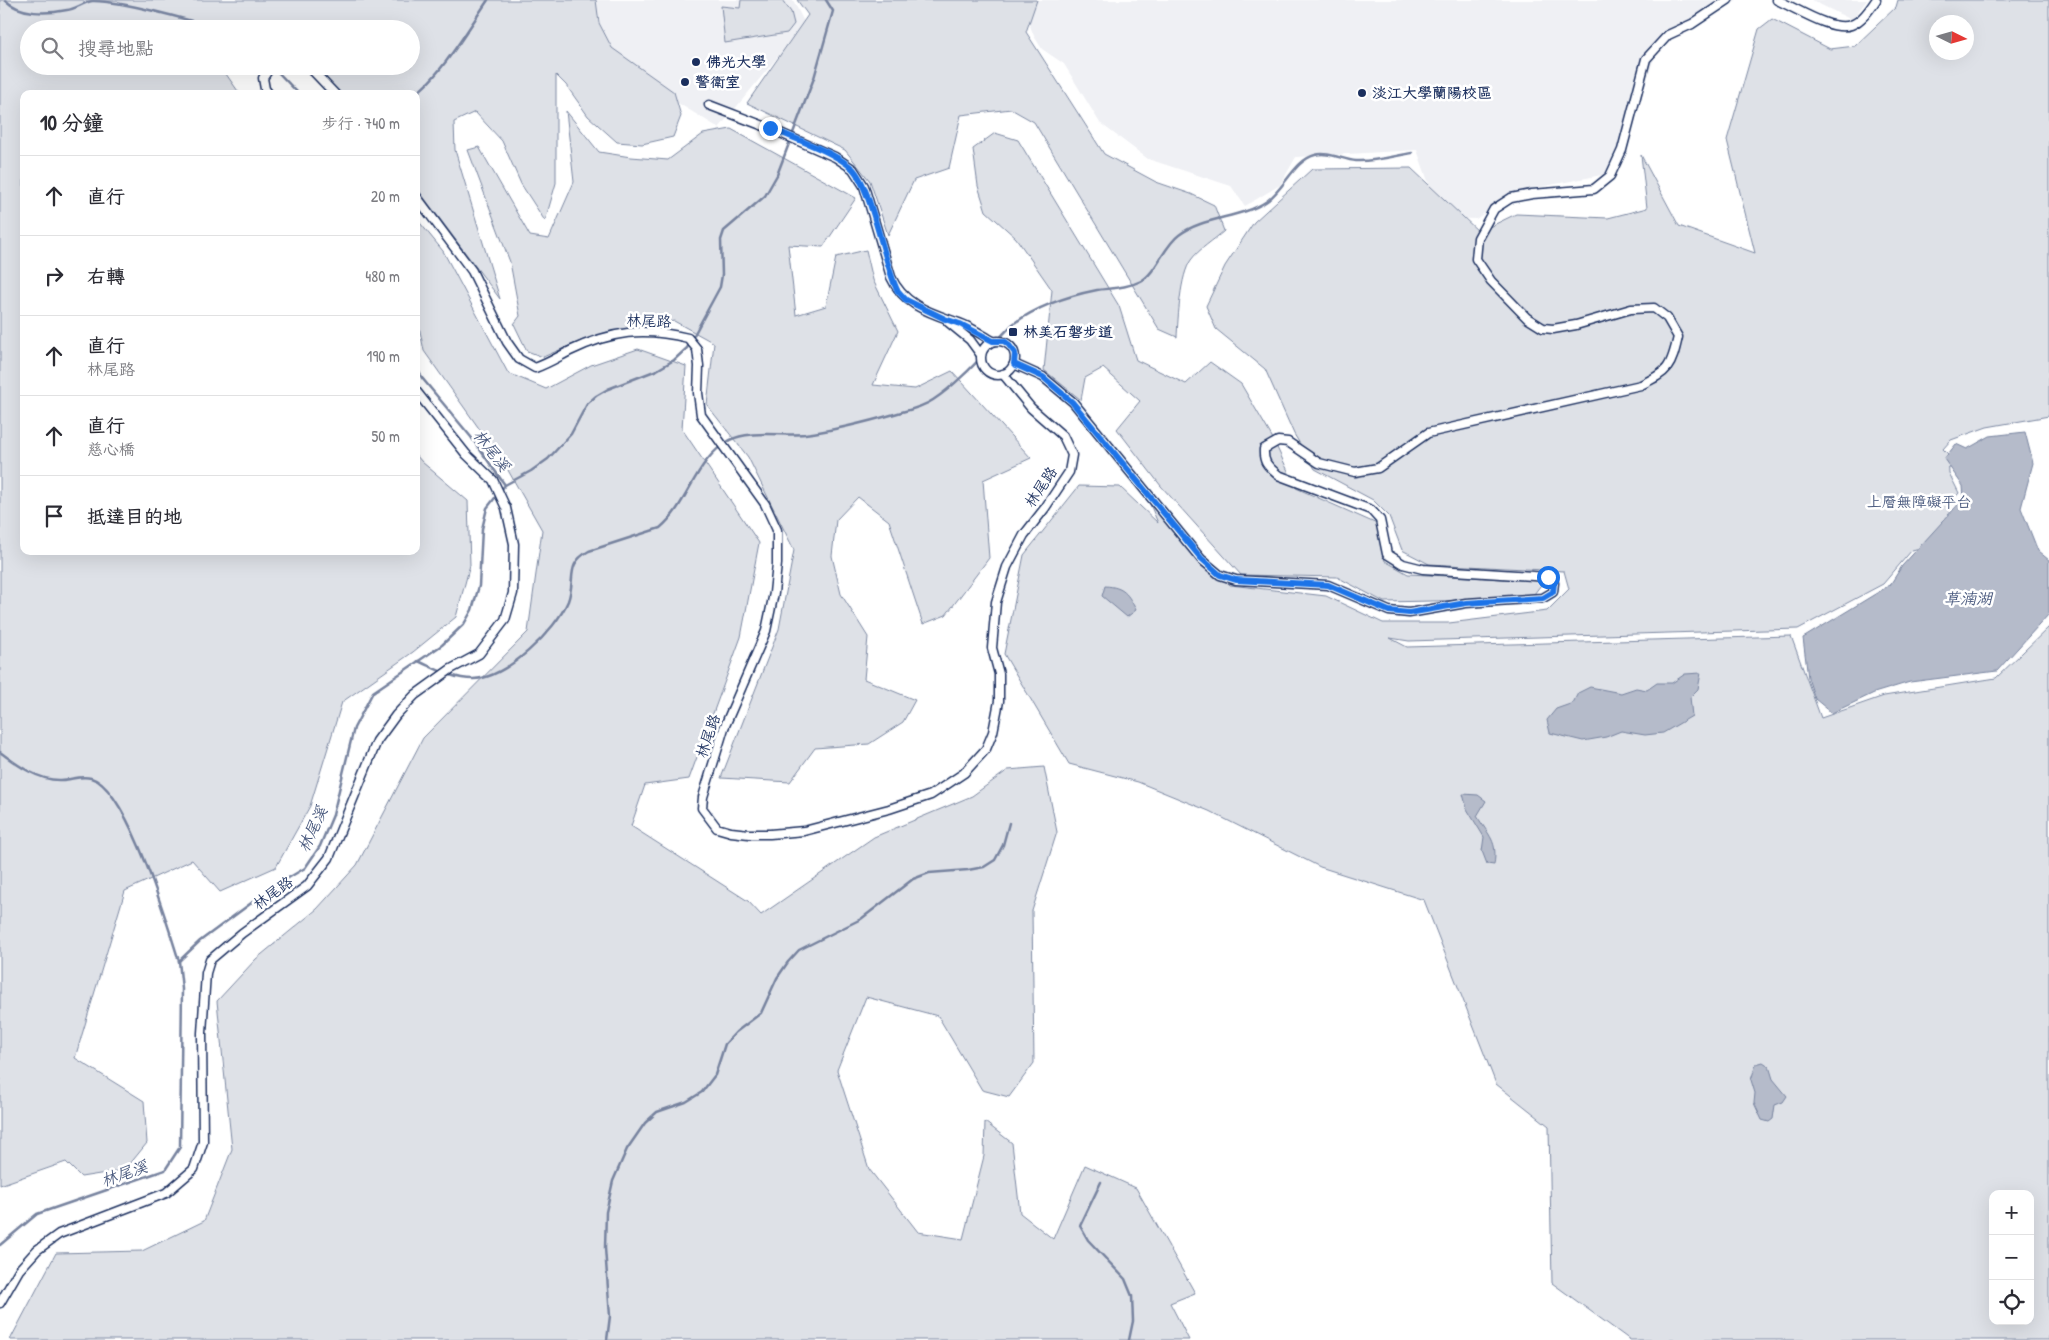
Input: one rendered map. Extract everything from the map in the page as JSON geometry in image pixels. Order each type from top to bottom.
[{"type":"street","points":[[1014,364],[1043,377],[1072,402],[1201,558],[1220,575],[1236,580],[1328,585],[1389,611],[1409,613],[1466,603],[1543,598],[1550,595],[1553,592],[1554,583],[1548,577],[1422,569],[1403,564],[1387,554],[1380,520],[1371,510],[1278,475],[1266,464],[1263,458],[1264,449],[1278,441],[1288,442],[1319,463],[1329,467],[1355,472],[1378,468],[1428,433],[1641,385],[1662,375],[1673,358],[1678,337],[1667,318],[1654,308],[1631,309],[1576,325],[1553,329],[1543,328],[1528,318],[1491,281],[1476,259],[1478,238],[1494,209],[1511,198],[1532,194],[1594,189],[1610,176],[1622,150],[1646,58],[1668,35],[1692,24],[1728,0]]},
{"type":"street","points":[[1777,0],[1832,25],[1851,25],[1865,15],[1876,0]]},
{"type":"street","points":[[265,75],[263,78],[266,90]]},
{"type":"street","points":[[317,75],[331,90]]},
{"type":"street","points":[[709,105],[770,128],[836,157],[853,169],[864,186],[897,290],[906,300],[945,319],[960,324],[993,341],[1004,341],[1012,348],[1015,358],[1014,364],[1008,372],[1003,374],[992,374],[987,371],[983,367],[981,355],[970,340],[945,319]]},
{"type":"street","name":"林尾路","points":[[420,201],[472,271],[507,342],[519,359],[535,368],[551,363],[569,352],[611,335],[636,331],[659,332],[688,338],[697,349],[700,366],[698,393],[701,415],[765,504],[777,530],[777,564],[774,593],[766,631],[724,728],[703,797],[702,808],[717,828],[731,832],[770,834],[804,831],[890,809],[931,795],[964,773],[986,749],[993,732],[999,701],[998,674],[992,648],[996,602],[1006,567],[1024,535],[1069,472],[1072,455],[1063,436],[1030,408],[1003,374]]},
{"type":"street","points":[[981,355],[985,347],[993,341]]},
{"type":"street","name":"林尾路","points":[[0,1303],[19,1270],[37,1250],[59,1234],[166,1193],[194,1169],[204,1142],[202,1033],[206,973],[210,960],[242,933],[307,886],[329,858],[377,741],[396,715],[415,695],[451,669],[479,654],[506,620],[513,593],[514,544],[506,508],[493,480],[466,454],[420,395]]},
{"type":"shaded area","name":"佛光大學","points":[[588,0],[793,0],[805,24],[719,128],[645,83],[593,41]]},
{"type":"shaded area","name":"淡江大學蘭陽校區","points":[[1029,0],[1737,0],[1660,40],[1617,172],[1514,192],[1476,219],[1441,218],[1417,150],[1296,157],[1280,185],[1245,206],[1231,186],[1148,159],[1100,123],[1064,64],[1042,49],[1034,36],[1026,16]]},
{"type":"shaded area","points":[[1811,0],[1867,0],[1852,20]]},
{"type":"green space","points":[[0,0],[596,0],[599,23],[612,48],[674,92],[681,116],[673,137],[642,144],[617,142],[588,116],[566,85],[556,75],[556,183],[545,221],[521,184],[502,141],[475,112],[454,122],[455,150],[500,299],[420,192],[420,90],[327,90],[310,75],[420,75],[420,20],[20,20],[20,75],[227,75],[237,90],[20,90],[20,555],[420,555],[420,460],[468,501],[470,565],[456,617],[413,652],[342,702],[310,806],[276,867],[220,892],[192,860],[125,891],[75,1058],[144,1101],[147,1143],[125,1170],[81,1177],[66,1162],[0,1185]]},
{"type":"green space","points":[[741,0],[782,0],[791,12],[794,24],[787,33],[725,43],[721,6],[740,8]]},
{"type":"green space","points":[[797,0],[1037,0],[1026,32],[1104,154],[1156,182],[1191,194],[1214,205],[1224,231],[1198,252],[1187,267],[1180,297],[1177,337],[1159,329],[1034,122],[1011,109],[961,115],[949,168],[914,180],[888,235],[870,181],[845,150],[747,103],[808,15]]},
{"type":"green space","name":"上層無障礙平台","points":[[1898,0],[2049,0],[2049,416],[1987,427],[1951,440],[1943,449],[1948,454],[1949,473],[1959,493],[1953,500],[1942,536],[1924,547],[1912,550],[1883,584],[1798,629],[1409,641],[1390,638],[1407,647],[1791,636],[1821,718],[1884,696],[1996,678],[2049,627],[2049,1340],[1630,1340],[1552,1283],[1549,1126],[1496,1084],[1424,900],[1320,867],[1209,811],[1138,782],[1069,764],[1004,654],[1024,555],[1079,486],[1120,487],[1158,523],[1149,502],[1230,585],[1326,596],[1383,623],[1449,623],[1547,611],[1569,589],[1564,571],[1429,564],[1402,550],[1389,516],[1373,500],[1315,469],[1294,434],[1265,369],[1216,329],[1206,306],[1225,266],[1254,222],[1312,169],[1411,168],[1479,232],[1516,214],[1608,218],[1647,208],[1641,155],[1679,226],[1755,253],[1727,140],[1759,29],[1772,19],[1830,49],[1855,46],[1896,7]]},
{"type":"green space","points":[[566,111],[599,152],[631,157],[668,160],[703,134],[731,129],[856,198],[823,247],[788,245],[796,315],[826,306],[836,257],[866,250],[873,280],[898,331],[873,385],[915,389],[952,371],[1031,458],[983,480],[989,558],[946,615],[923,624],[889,521],[858,497],[836,520],[832,556],[841,594],[868,637],[864,679],[915,700],[903,722],[869,744],[815,748],[790,782],[721,778],[779,629],[794,550],[748,457],[707,405],[714,343],[674,321],[583,340],[543,357],[527,351],[514,324],[520,316],[510,262],[468,150],[479,147],[530,236],[549,239],[574,182]]},
{"type":"green space","points":[[995,133],[1018,140],[1119,306],[1136,360],[1186,384],[1210,362],[1241,384],[1272,437],[1296,488],[1377,524],[1385,561],[1408,574],[1544,581],[1534,594],[1479,600],[1384,602],[1337,577],[1241,575],[1161,486],[1117,429],[1140,401],[1103,368],[1085,378],[1081,400],[1044,370],[1052,290],[1016,238],[986,211],[978,186],[973,149]]},
{"type":"green space","points":[[420,223],[443,251],[508,373],[546,389],[591,365],[638,349],[686,366],[682,429],[759,543],[741,637],[689,779],[645,785],[631,826],[748,901],[761,915],[874,837],[972,796],[1008,770],[1044,767],[1057,832],[1032,911],[1034,1063],[1009,1097],[982,1090],[938,1016],[866,997],[837,1070],[869,1169],[918,1232],[963,1239],[984,1156],[985,1122],[1012,1143],[1020,1213],[1053,1239],[1085,1165],[1136,1188],[1195,1293],[1170,1303],[1189,1340],[10,1340],[56,1253],[142,1251],[204,1221],[232,1149],[217,1001],[256,959],[317,909],[357,865],[423,738],[528,632],[542,530],[505,465],[424,351],[420,331]]},
{"type":"water","name":"草湳湖","points":[[2025,432],[2033,463],[2021,508],[2038,551],[2049,560],[2049,614],[1997,671],[1910,682],[1874,693],[1832,713],[1815,699],[1808,678],[1803,638],[1890,585],[1902,566],[1964,498],[1963,486],[1944,459],[1956,444],[1967,449],[1990,436]]},
{"type":"water","points":[[1105,586],[1117,588],[1125,592],[1136,610],[1127,617],[1102,596]]},
{"type":"water","points":[[1701,673],[1698,689],[1690,697],[1692,716],[1663,733],[1645,735],[1621,731],[1606,737],[1583,741],[1550,733],[1547,720],[1556,709],[1573,703],[1578,693],[1590,687],[1621,693],[1636,688],[1647,690],[1657,683],[1672,683],[1685,674]]},
{"type":"water","points":[[1463,794],[1478,795],[1486,801],[1477,816],[1494,844],[1494,865],[1487,864],[1482,851],[1484,837],[1467,809]]},
{"type":"water","points":[[1763,1062],[1769,1066],[1773,1079],[1787,1096],[1783,1102],[1775,1105],[1773,1119],[1769,1122],[1762,1120],[1754,1103],[1755,1093],[1751,1080],[1756,1064]]},
{"type":"waterway","name":"林尾溪","points":[[5,0],[11,5],[26,11],[43,13],[70,9],[92,1],[104,2],[155,11],[186,20]]},
{"type":"waterway","points":[[420,90],[444,64],[488,0]]},
{"type":"waterway","points":[[505,485],[548,459],[571,434],[587,404],[596,396],[608,389],[657,370],[674,360],[687,348],[720,287],[722,275],[721,240],[724,231],[765,196],[777,175],[814,78],[833,11],[826,0]]},
{"type":"waterway","name":"林尾溪","points":[[281,75],[295,90]]},
{"type":"waterway","points":[[418,661],[466,679],[486,677],[514,662],[541,638],[562,613],[568,601],[572,573],[577,561],[589,551],[660,528],[679,507],[708,459],[718,448],[730,440],[746,435],[805,434],[829,430],[863,423],[921,406],[933,400],[954,384],[1013,324],[1043,307],[1075,295],[1125,286],[1141,281],[1151,272],[1179,235],[1200,224],[1257,207],[1273,196],[1301,163],[1308,158],[1325,154],[1363,161],[1412,153]]},
{"type":"waterway","name":"林尾溪","points":[[0,1245],[37,1214],[165,1170],[180,1147],[182,989],[179,961],[200,941],[273,887],[305,868],[320,846],[333,815],[354,728],[373,692],[442,645],[464,624],[472,610],[479,586],[482,529],[487,508],[505,485],[471,437],[420,374]]},
{"type":"waterway","points":[[0,752],[21,767],[45,778],[61,780],[87,777],[105,787],[119,806],[144,859],[156,889],[179,961]]},
{"type":"waterway","points":[[607,1340],[610,1316],[605,1248],[606,1212],[613,1181],[627,1149],[645,1123],[657,1112],[686,1102],[702,1092],[715,1075],[725,1044],[736,1032],[761,1013],[777,978],[799,950],[861,919],[913,879],[929,873],[984,867],[995,860],[1003,845],[1009,823]]},
{"type":"waterway","points":[[1101,1182],[1080,1226],[1088,1240],[1125,1279],[1132,1296],[1133,1321],[1129,1340]]},
{"type":"place","name":"佛光大學","points":[[696,62]]},
{"type":"place","name":"警衛室","points":[[685,82]]},
{"type":"place","name":"淡江大學蘭陽校區","points":[[1362,93]]},
{"type":"place","name":"林美石磐步道","points":[[1013,332]]},
{"type":"route","points":[[770,128],[836,157],[853,169],[864,186],[891,277],[897,290],[906,300],[993,341],[1004,341],[1008,344],[1015,353],[1014,364],[1043,377],[1072,402],[1201,558],[1220,575],[1236,580],[1328,585],[1389,611],[1409,613],[1466,603],[1543,598],[1553,592],[1554,583],[1548,577]]}]
